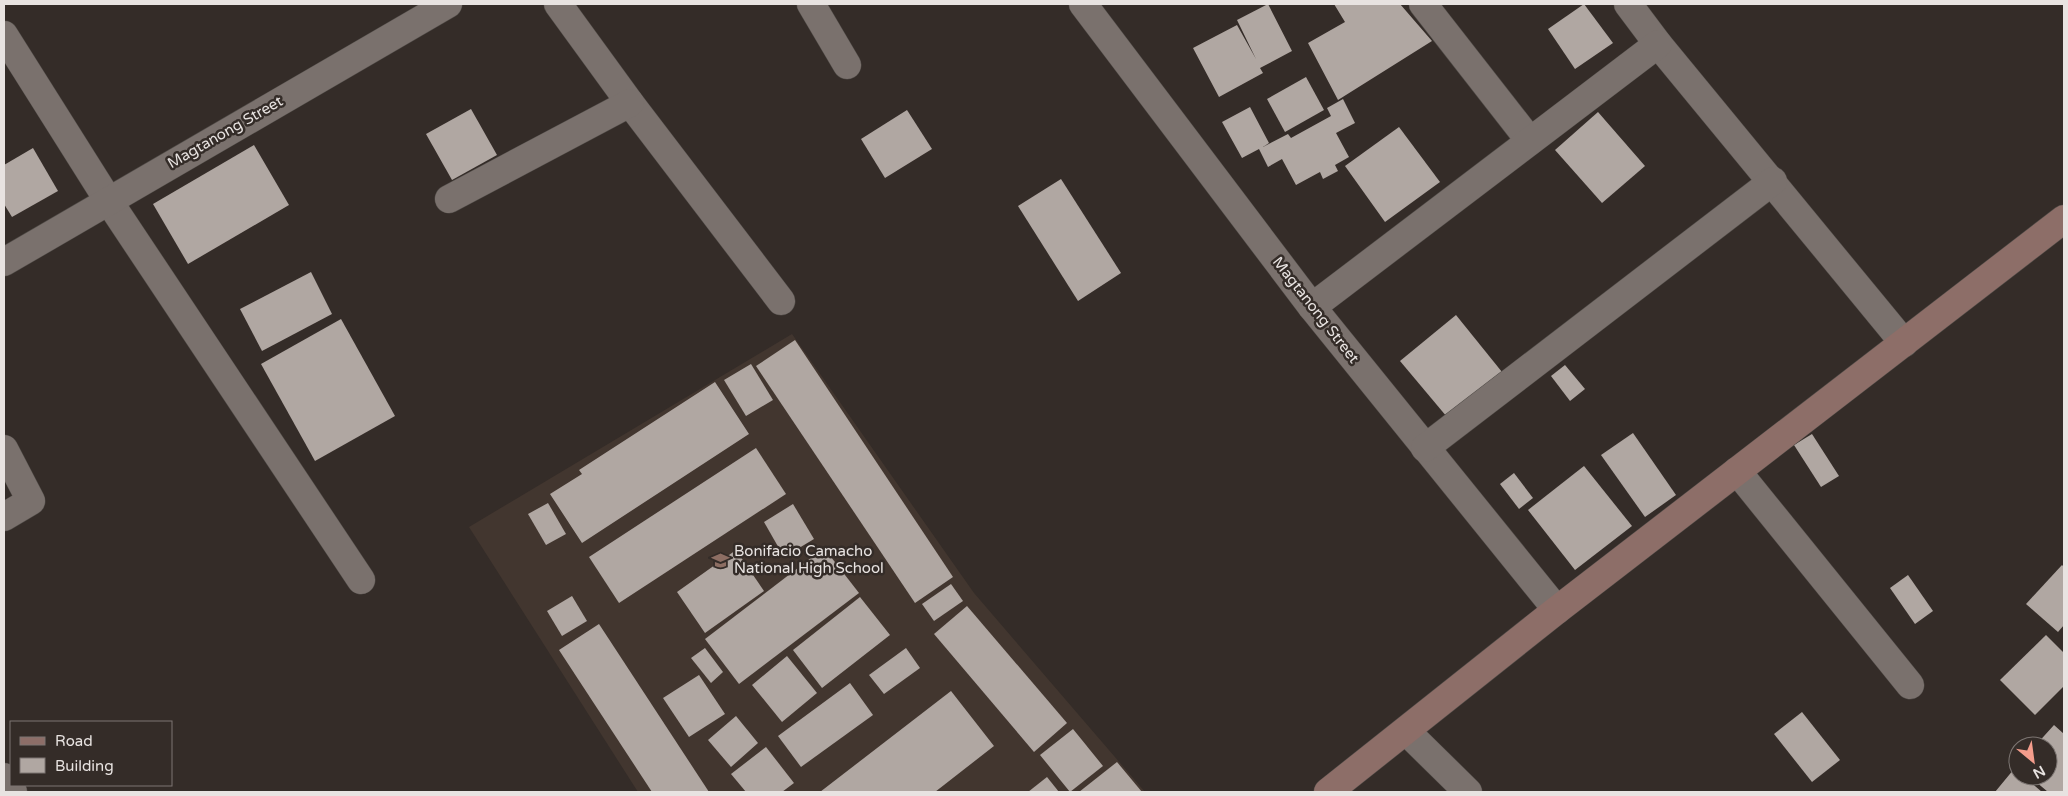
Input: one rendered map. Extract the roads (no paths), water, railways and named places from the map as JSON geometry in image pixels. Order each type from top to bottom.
[{"type":"street","name":"Magtanong Street","points":[[4,262],[448,4]]},
{"type":"street","points":[[558,4],[630,103],[781,301]]},
{"type":"street","points":[[810,4],[847,65]]},
{"type":"street","name":"Magtanong Street","points":[[1083,4],[1312,307],[1557,610]]},
{"type":"street","points":[[1423,4],[1530,141]]},
{"type":"street","points":[[1628,4],[1658,44],[1773,181],[1904,343]]},
{"type":"street","points":[[4,36],[108,200],[361,580]]},
{"type":"street","points":[[1312,307],[1658,44]]},
{"type":"street","points":[[449,199],[630,103]]},
{"type":"street","points":[[1425,448],[1773,181]]},
{"type":"street","points":[[1328,792],[1557,610],[2064,218]]},
{"type":"street","points":[[4,449],[31,501],[4,517]]},
{"type":"street","points":[[1737,471],[1910,685]]},
{"type":"street","points":[[1406,731],[1468,792]]},
{"type":"street","points":[[4,778],[13,792]]},
{"type":"place","name":"Bonifacio Camacho National High School","points":[[720,560]]}]
